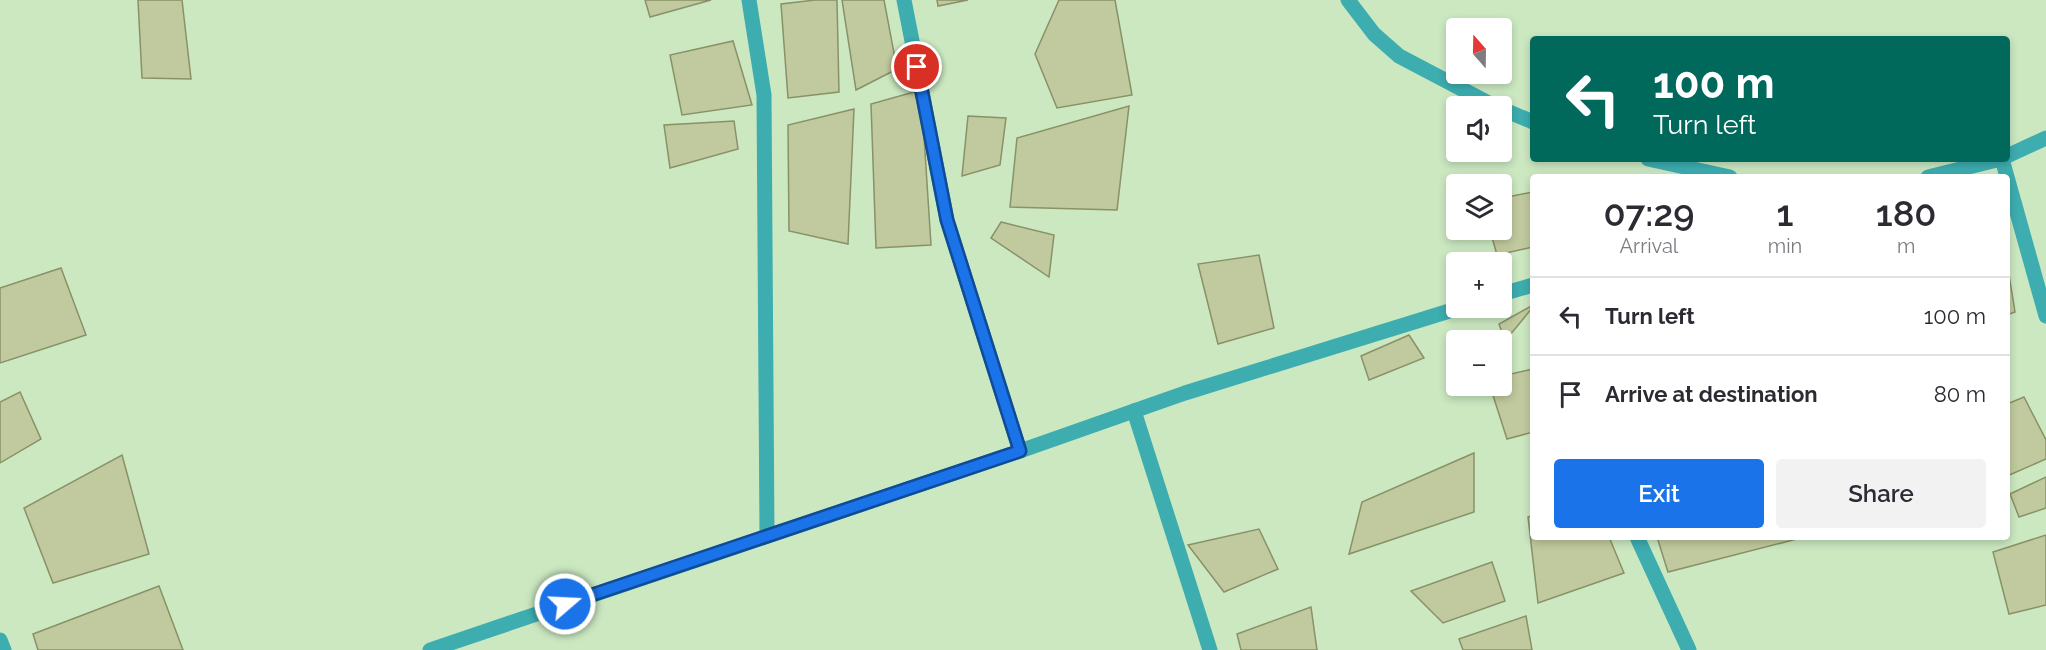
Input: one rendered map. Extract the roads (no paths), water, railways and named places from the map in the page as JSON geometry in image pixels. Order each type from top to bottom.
[{"type":"street","points":[[748,0],[753,16],[764,95],[767,535]]},
{"type":"street","points":[[904,0],[947,220],[1020,451]]},
{"type":"street","points":[[1348,0],[1374,34],[1399,56],[1475,96]]},
{"type":"street","points":[[1512,114],[1530,121]]},
{"type":"street","points":[[2010,155],[2046,138]]},
{"type":"street","points":[[1662,162],[1716,174]]},
{"type":"street","points":[[1940,174],[1990,162]]},
{"type":"street","points":[[2010,188],[2046,316]]},
{"type":"street","points":[[1512,291],[1530,286]]},
{"type":"street","points":[[430,650],[1134,411],[1446,312]]},
{"type":"street","points":[[1134,411],[1210,650]]},
{"type":"street","points":[[1638,540],[1689,650]]},
{"type":"street","points":[[0,640],[4,650]]}]
